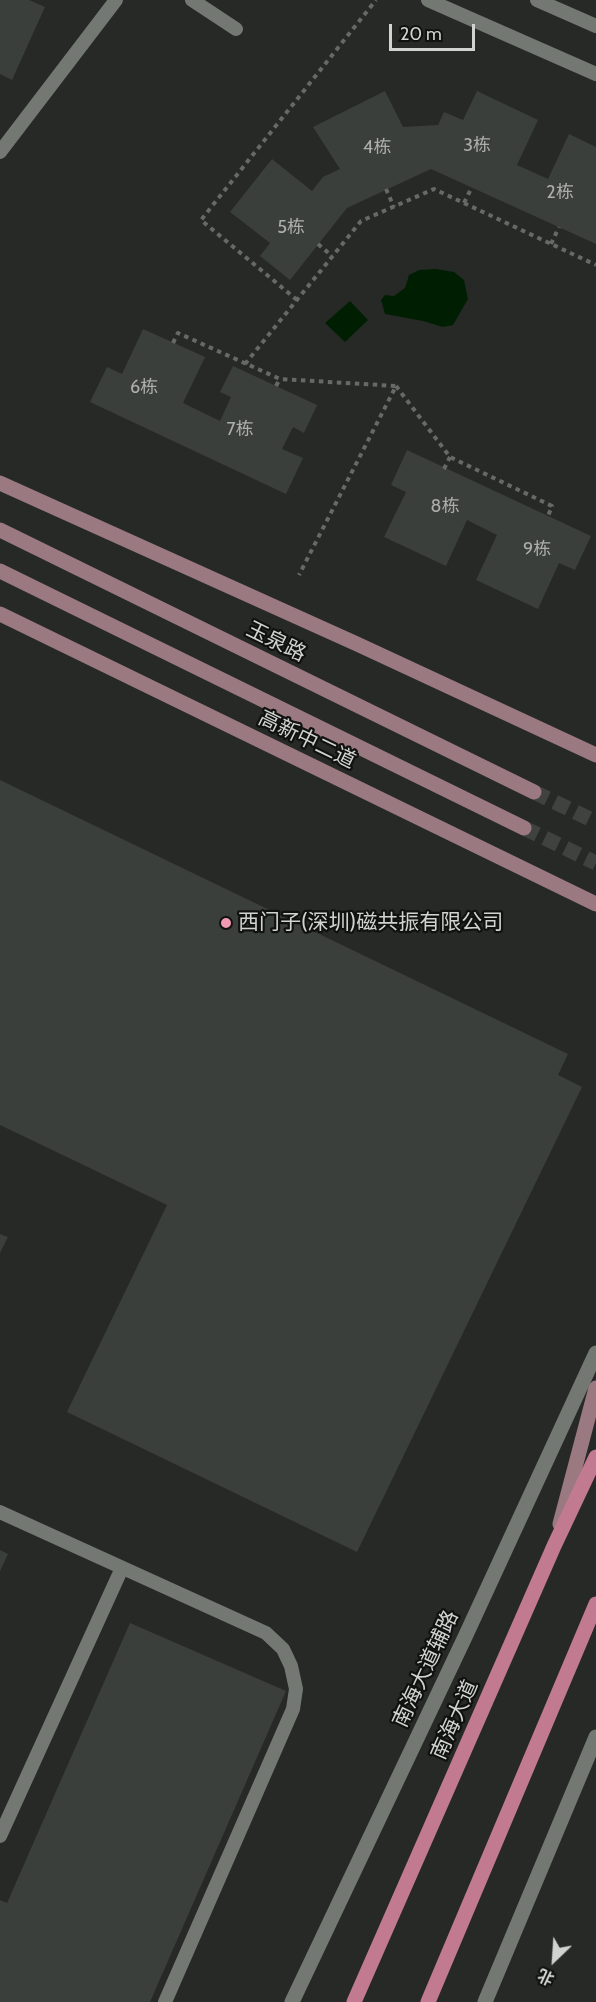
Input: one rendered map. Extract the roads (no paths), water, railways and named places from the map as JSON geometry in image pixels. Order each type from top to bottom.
[{"type":"main road","points":[[0,483],[596,755]]},
{"type":"main road","name":"玉泉路","points":[[0,530],[534,792]]},
{"type":"main road","points":[[0,571],[524,828]]},
{"type":"main road","name":"高新中二道","points":[[0,614],[596,904]]},
{"type":"main road","points":[[554,1546],[596,1388]]},
{"type":"main road","name":"南海大道","points":[[354,2002],[554,1546],[596,1457]]},
{"type":"main road","points":[[428,2002],[596,1604]]},
{"type":"street","name":"南海大道辅路","points":[[292,2002],[465,1637],[596,1353]]},
{"type":"street","points":[[485,2002],[596,1737]]},
{"type":"lane","points":[[0,152],[116,0]]},
{"type":"lane","points":[[192,0],[236,29]]},
{"type":"lane","points":[[428,0],[596,74]]},
{"type":"lane","points":[[537,0],[596,26]]},
{"type":"lane","points":[[0,1512],[266,1633],[283,1649],[291,1666],[296,1689],[293,1709],[165,2002]]},
{"type":"lane","points":[[0,1836],[122,1568]]},
{"type":"tunnel","points":[[534,792],[596,822]]},
{"type":"tunnel","points":[[524,828],[596,863]]},
{"type":"place","name":"西门子(深圳)磁共振有限公司","points":[[226,923]]}]
